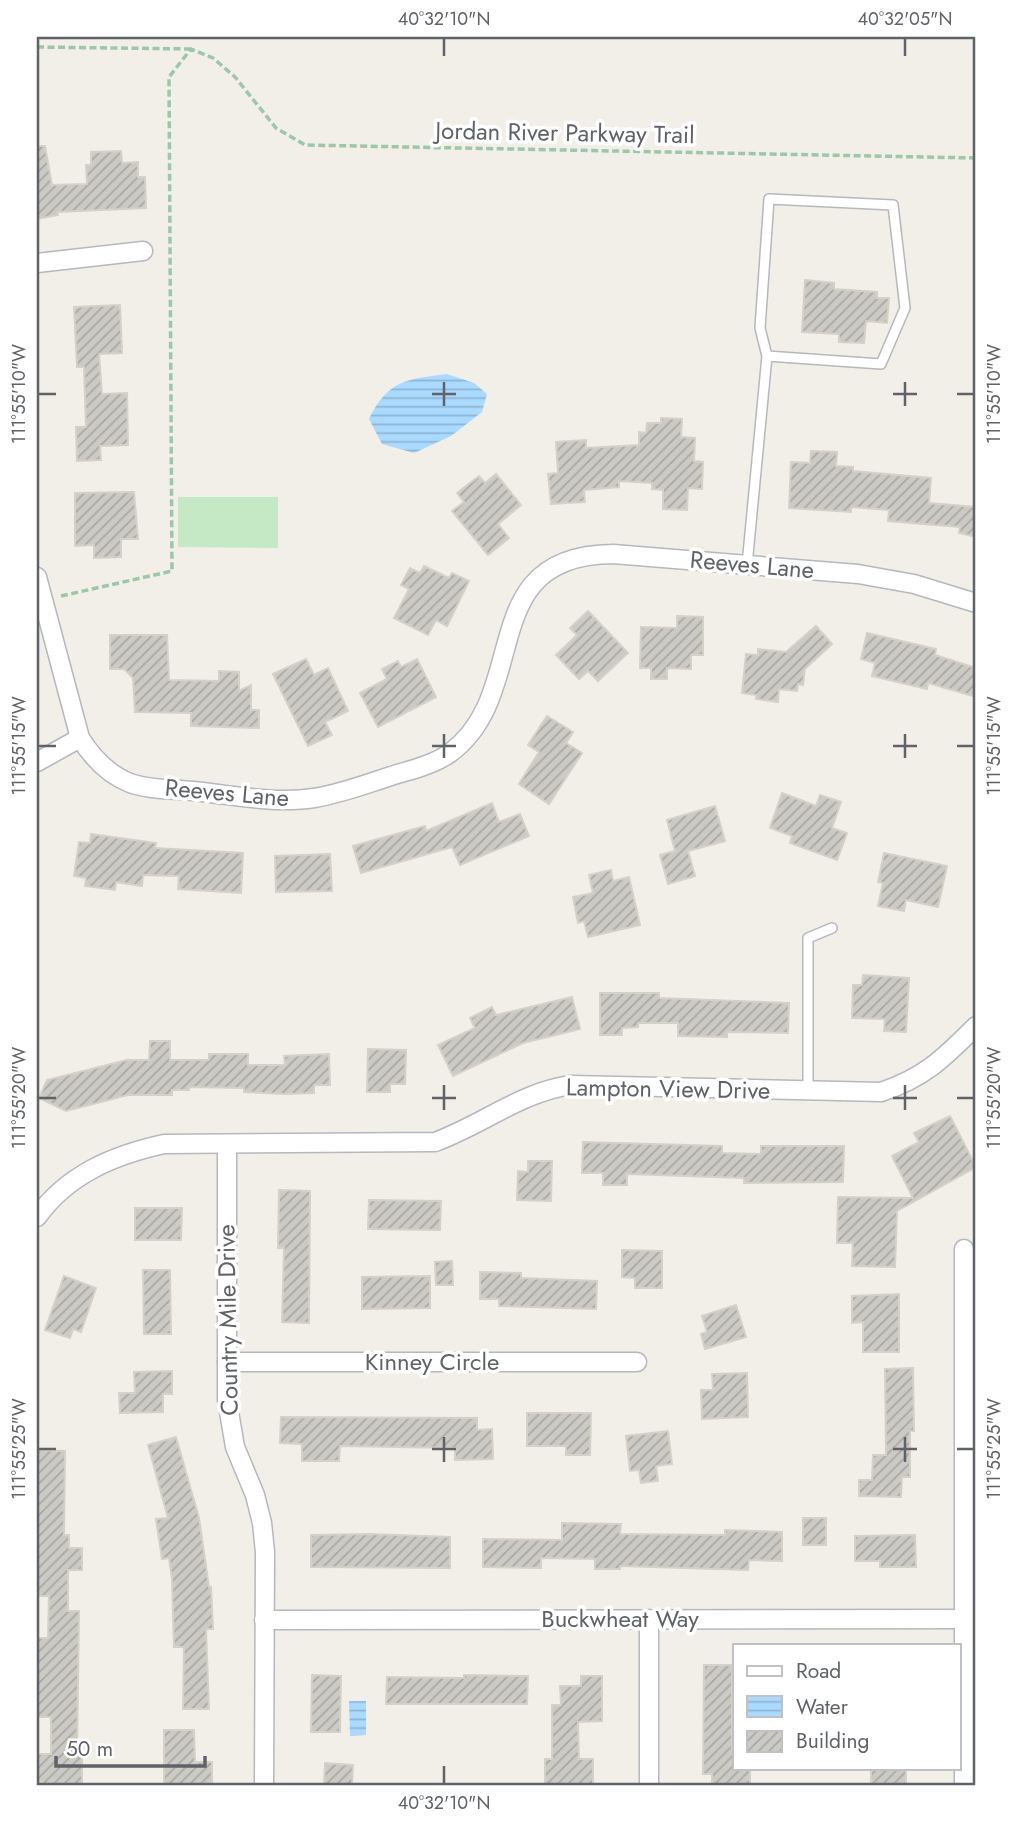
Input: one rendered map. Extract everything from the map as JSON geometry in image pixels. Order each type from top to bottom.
[{"type":"street","points":[[37,263],[143,251]]},
{"type":"street","name":"Reeves Lane","points":[[37,577],[80,738],[93,758],[131,783],[272,799],[305,799],[337,793],[424,766],[449,754],[469,735],[485,712],[516,612],[528,589],[547,570],[566,559],[587,554],[613,554],[858,574],[914,584],[976,603]]},
{"type":"street","points":[[37,762],[80,738]]},
{"type":"street","name":"Lampton View Drive","points":[[39,1209],[87,1172],[129,1152],[164,1144],[435,1142],[460,1133],[545,1089],[571,1085],[881,1092],[909,1083],[934,1067],[976,1026]]},
{"type":"street","name":"Country Mile Drive","points":[[227,1144],[229,1423],[262,1524],[264,1785]]},
{"type":"street","points":[[964,1249],[970,1619],[964,1785]]},
{"type":"street","name":"Kinney Circle","points":[[227,1362],[637,1362]]},
{"type":"street","points":[[649,1619],[649,1785]]},
{"type":"street","name":"Buckwheat Way","points":[[264,1620],[970,1619]]},
{"type":"lane","points":[[747,565],[767,356],[760,328],[769,199],[894,205],[905,308],[881,364],[767,356]]},
{"type":"lane","points":[[807,1092],[807,938],[832,928]]},
{"type":"path","name":"Jordan River Parkway Trail","points":[[37,47],[191,49],[213,58],[234,77],[276,128],[305,145],[976,158]]},
{"type":"path","points":[[41,600],[172,572],[169,77],[191,49]]},
{"type":"green space","points":[[178,497],[278,497],[278,548],[178,547]]},
{"type":"water","points":[[447,374],[474,383],[487,394],[482,412],[451,436],[414,453],[382,444],[369,419],[384,396],[391,389],[410,380]]},
{"type":"water","points":[[349,1701],[366,1701],[366,1735],[350,1736]]},
{"type":"building","points":[[37,146],[45,146],[52,185],[87,184],[86,165],[91,165],[91,152],[121,151],[122,163],[138,162],[138,177],[145,177],[146,208],[57,212],[58,215],[37,219]]},
{"type":"building","points":[[805,280],[834,283],[834,289],[877,292],[877,298],[889,298],[887,323],[866,321],[864,343],[839,342],[839,334],[802,332]]},
{"type":"building","points":[[120,305],[122,353],[99,354],[102,394],[127,393],[128,445],[100,446],[101,460],[77,461],[76,427],[86,427],[84,367],[77,367],[74,307]]},
{"type":"building","points":[[661,418],[682,419],[681,437],[695,438],[694,461],[703,462],[702,489],[688,488],[687,510],[663,509],[663,490],[652,489],[652,483],[619,481],[619,487],[584,490],[585,502],[551,504],[548,474],[558,473],[556,442],[586,440],[586,448],[639,445],[639,432],[646,433],[647,423],[661,423]]},
{"type":"building","points":[[811,451],[837,452],[836,466],[853,467],[853,471],[931,478],[929,503],[976,507],[976,537],[959,533],[960,527],[888,521],[889,510],[851,507],[851,512],[789,508],[791,462],[810,463]]},
{"type":"building","points":[[496,474],[521,505],[498,524],[509,538],[488,555],[452,511],[464,502],[457,493],[479,476],[485,483]]},
{"type":"building","points":[[134,492],[138,539],[121,539],[121,557],[94,558],[94,545],[75,546],[75,493]]},
{"type":"building","points":[[424,566],[449,578],[452,573],[469,581],[447,626],[436,620],[428,635],[394,618],[409,589],[401,585],[410,568],[420,573]]},
{"type":"building","points":[[588,611],[628,653],[598,681],[588,671],[579,679],[556,655],[577,635],[570,628]]},
{"type":"building","points":[[677,616],[703,617],[703,655],[691,655],[691,669],[667,668],[667,679],[651,679],[651,668],[640,668],[641,627],[677,628]]},
{"type":"building","points":[[816,626],[832,644],[805,669],[803,685],[798,684],[797,691],[779,689],[778,702],[756,699],[756,695],[742,693],[746,654],[758,655],[758,649],[786,652]]},
{"type":"building","points":[[867,633],[936,649],[935,655],[976,668],[976,697],[928,683],[927,689],[872,676],[875,663],[861,659]]},
{"type":"building","points":[[110,635],[167,635],[169,680],[219,681],[219,671],[239,672],[239,691],[251,685],[251,710],[259,710],[259,728],[191,726],[191,713],[135,712],[133,678],[124,669],[110,669]]},
{"type":"building","points":[[306,659],[314,675],[328,668],[348,711],[325,722],[332,735],[308,746],[273,674]]},
{"type":"building","points":[[417,659],[436,697],[378,727],[360,693],[387,679],[382,669],[398,661],[401,667]]},
{"type":"building","points":[[547,716],[573,732],[566,743],[582,753],[549,804],[519,784],[539,752],[528,745]]},
{"type":"building","points":[[782,793],[816,806],[820,795],[841,802],[832,828],[847,833],[837,860],[790,843],[792,836],[770,828]]},
{"type":"building","points":[[492,803],[499,822],[520,814],[529,836],[460,865],[452,847],[361,873],[353,846],[425,826],[426,831]]},
{"type":"building","points":[[715,806],[725,841],[688,851],[695,876],[668,884],[660,855],[675,851],[667,820]]},
{"type":"building","points":[[91,834],[156,843],[155,848],[243,853],[241,893],[178,889],[179,876],[143,875],[142,886],[116,882],[115,890],[85,886],[86,878],[74,876],[79,842],[90,843]]},
{"type":"building","points":[[884,853],[947,866],[938,907],[906,900],[904,911],[878,906],[883,883],[878,882]]},
{"type":"building","points":[[330,854],[332,891],[276,892],[275,856]]},
{"type":"building","points":[[611,870],[613,881],[629,877],[640,925],[588,937],[584,921],[578,923],[573,897],[593,893],[589,875]]},
{"type":"building","points":[[863,975],[909,978],[906,1032],[884,1031],[885,1019],[852,1018],[853,985],[862,985]]},
{"type":"building","points":[[600,993],[659,993],[659,998],[789,1003],[788,1033],[727,1032],[727,1037],[678,1036],[678,1023],[638,1023],[638,1027],[622,1028],[622,1035],[600,1035]]},
{"type":"building","points":[[572,997],[580,1029],[523,1043],[453,1076],[438,1045],[475,1028],[470,1018],[492,1007],[496,1015]]},
{"type":"building","points":[[150,1041],[170,1041],[170,1060],[209,1060],[209,1054],[248,1054],[248,1065],[285,1065],[284,1056],[329,1054],[330,1085],[314,1085],[314,1093],[285,1094],[244,1092],[244,1088],[189,1087],[189,1090],[172,1090],[172,1095],[128,1095],[66,1111],[39,1098],[47,1080],[127,1060],[149,1060]]},
{"type":"building","points":[[368,1049],[406,1050],[405,1084],[390,1084],[390,1092],[367,1092]]},
{"type":"building","points":[[950,1116],[976,1167],[897,1211],[895,1267],[852,1266],[853,1243],[837,1243],[838,1197],[913,1198],[892,1156],[919,1142],[914,1133]]},
{"type":"building","points":[[583,1142],[722,1146],[722,1153],[761,1154],[761,1146],[844,1146],[843,1182],[744,1183],[744,1178],[627,1174],[627,1185],[603,1185],[603,1173],[582,1173]]},
{"type":"building","points":[[528,1161],[552,1161],[551,1201],[517,1200],[518,1171],[528,1172]]},
{"type":"building","points":[[279,1190],[310,1191],[309,1323],[282,1322],[284,1248],[278,1248]]},
{"type":"building","points":[[369,1200],[441,1201],[440,1230],[368,1229]]},
{"type":"building","points":[[135,1208],[182,1208],[181,1240],[135,1240]]},
{"type":"building","points":[[622,1250],[662,1251],[662,1288],[635,1288],[635,1278],[622,1277]]},
{"type":"building","points":[[452,1261],[453,1285],[436,1285],[435,1262]]},
{"type":"building","points":[[143,1270],[170,1270],[171,1334],[144,1334]]},
{"type":"building","points":[[480,1272],[521,1273],[521,1278],[597,1281],[596,1309],[499,1306],[499,1299],[480,1299]]},
{"type":"building","points":[[64,1276],[96,1288],[81,1332],[73,1329],[70,1338],[45,1330]]},
{"type":"building","points":[[430,1276],[430,1308],[362,1309],[362,1277]]},
{"type":"building","points":[[899,1294],[899,1352],[863,1352],[863,1322],[852,1323],[852,1296]]},
{"type":"building","points":[[736,1305],[746,1337],[705,1349],[701,1334],[707,1332],[702,1316]]},
{"type":"building","points":[[913,1368],[914,1431],[910,1431],[910,1477],[902,1477],[901,1497],[859,1496],[859,1480],[872,1480],[873,1455],[886,1455],[885,1369]]},
{"type":"building","points":[[172,1371],[172,1394],[163,1394],[163,1412],[120,1413],[119,1393],[135,1393],[134,1372]]},
{"type":"building","points":[[747,1373],[748,1417],[702,1419],[701,1390],[713,1390],[712,1374]]},
{"type":"building","points":[[527,1413],[591,1413],[590,1455],[566,1455],[566,1446],[527,1446]]},
{"type":"building","points":[[281,1417],[477,1418],[477,1430],[492,1429],[493,1459],[455,1460],[455,1448],[340,1446],[339,1461],[302,1461],[302,1444],[280,1443]]},
{"type":"building","points":[[668,1431],[672,1464],[656,1466],[658,1481],[641,1483],[639,1470],[630,1471],[626,1436]]},
{"type":"building","points":[[176,1437],[199,1518],[211,1587],[213,1629],[206,1629],[209,1709],[183,1709],[184,1647],[174,1647],[172,1579],[169,1558],[162,1559],[156,1519],[168,1518],[148,1445]]},
{"type":"building","points":[[37,1450],[65,1451],[64,1535],[69,1535],[69,1548],[82,1548],[82,1570],[68,1570],[68,1611],[79,1611],[77,1754],[82,1754],[82,1785],[42,1785],[42,1782],[37,1782],[37,1754],[51,1754],[51,1717],[37,1717],[38,1638],[48,1638],[49,1596],[37,1596]]},
{"type":"building","points":[[803,1518],[826,1518],[826,1545],[803,1545]]},
{"type":"building","points":[[562,1523],[621,1524],[620,1534],[725,1535],[725,1530],[782,1532],[782,1561],[749,1560],[748,1570],[620,1566],[620,1569],[595,1569],[595,1559],[541,1558],[541,1568],[483,1567],[483,1539],[562,1540]]},
{"type":"building","points":[[311,1535],[450,1537],[450,1568],[311,1567]]},
{"type":"building","points":[[915,1535],[916,1567],[880,1567],[880,1561],[855,1561],[855,1536]]},
{"type":"building","points":[[704,1665],[732,1665],[733,1770],[750,1770],[750,1785],[712,1785],[712,1774],[703,1774]]},
{"type":"building","points":[[312,1675],[341,1676],[340,1732],[311,1732]]},
{"type":"building","points":[[464,1675],[528,1676],[527,1704],[386,1704],[387,1677],[464,1678]]},
{"type":"building","points":[[581,1676],[602,1676],[602,1721],[578,1722],[579,1759],[593,1759],[593,1785],[545,1784],[545,1759],[552,1759],[552,1705],[561,1705],[560,1686],[581,1686]]},
{"type":"building","points":[[164,1730],[194,1730],[195,1762],[212,1762],[212,1785],[164,1785]]},
{"type":"building","points":[[325,1763],[353,1765],[352,1785],[324,1785]]},
{"type":"building","points":[[871,1770],[906,1770],[906,1785],[871,1785]]}]
